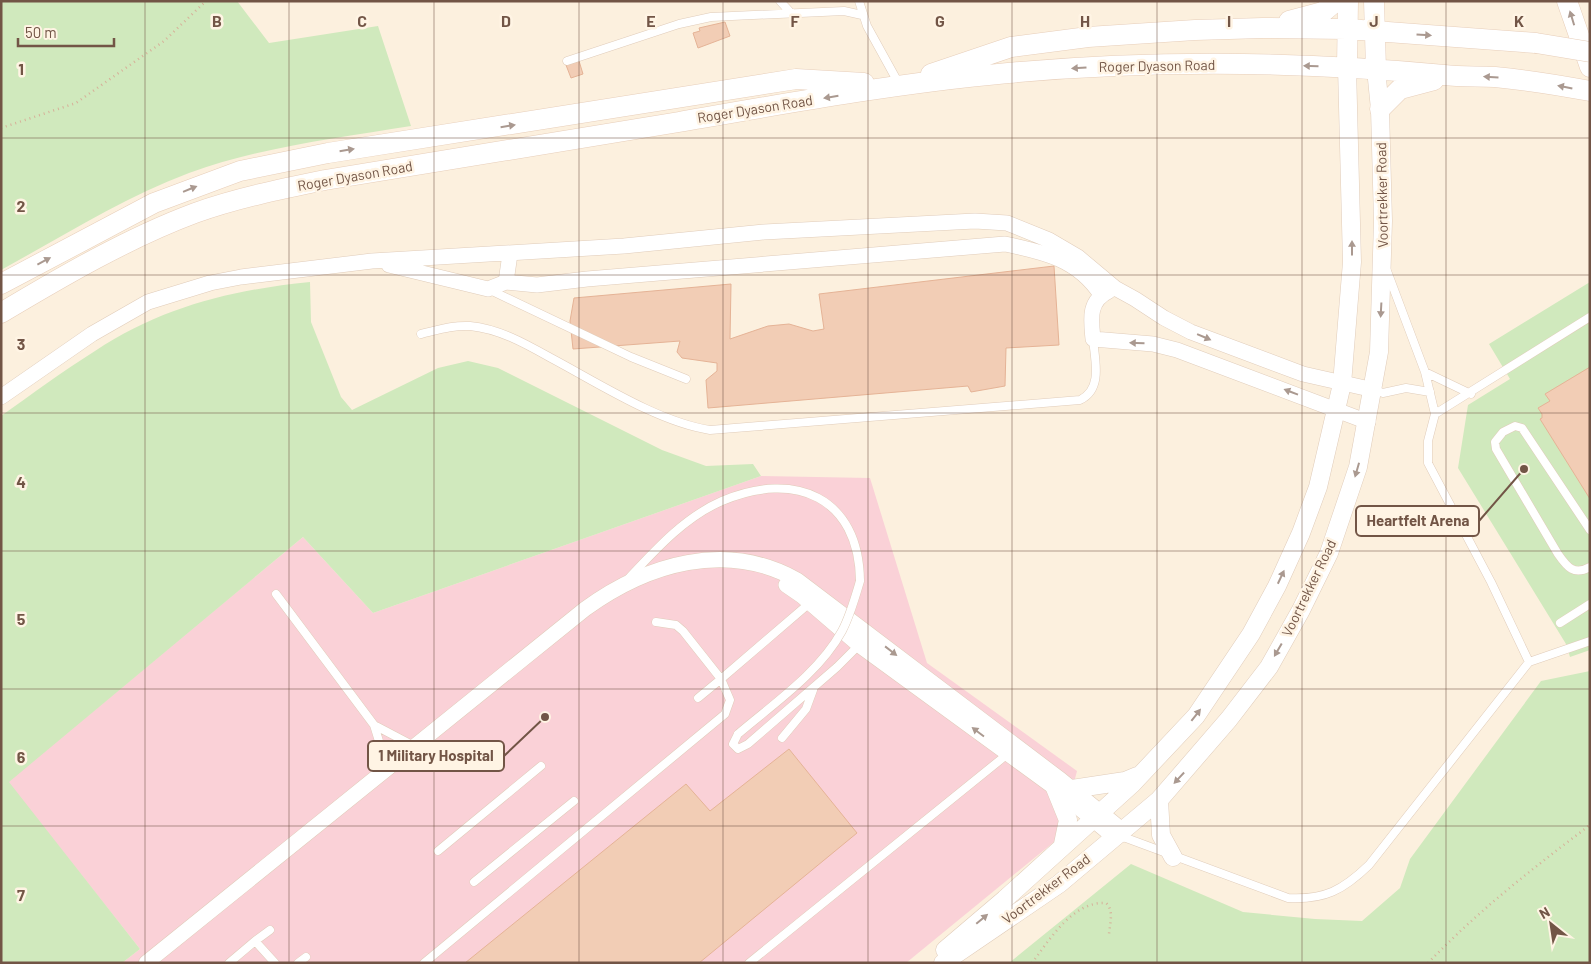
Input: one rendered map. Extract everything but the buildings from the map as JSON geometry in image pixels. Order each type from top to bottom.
[{"type":"main road","points":[[1263,28],[1323,12],[1336,1]]},
{"type":"main road","points":[[1347,67],[1348,1]]},
{"type":"main road","points":[[1374,1],[1376,69]]},
{"type":"main road","points":[[1567,1],[1590,67]]},
{"type":"main road","name":"Roger Dyason Road","points":[[7,282],[154,204],[240,171],[284,161],[796,79],[899,84],[1011,47],[1088,37],[1263,28],[1348,29],[1536,43],[1590,52]]},
{"type":"main road","name":"Roger Dyason Road","points":[[1,313],[145,235],[195,213],[238,199],[325,180],[894,86],[1009,73],[1148,64],[1347,67],[1539,82],[1590,91]]},
{"type":"main road","points":[[1380,109],[1400,89],[1453,76]]},
{"type":"street","name":"Voortrekker Road","points":[[932,963],[1143,773],[1201,709],[1251,634],[1277,586],[1301,533],[1318,487],[1342,384],[1352,262],[1347,67]]},
{"type":"street","name":"Voortrekker Road","points":[[943,963],[1059,884],[1121,835],[1158,800],[1188,768],[1269,666],[1301,610],[1329,553],[1358,467],[1374,390],[1379,352],[1383,258],[1380,109],[1376,69]]},
{"type":"street","points":[[1,397],[121,316],[155,300],[210,282],[372,262],[624,246],[764,232],[975,221],[1007,223],[1048,240],[1078,257],[1115,288],[1164,318],[1217,343],[1282,367],[1342,384],[1374,390]]},
{"type":"street","points":[[1005,244],[1007,223]]},
{"type":"street","points":[[372,262],[444,276],[488,289],[506,282],[551,284],[587,279],[1005,244],[1047,253],[1070,264],[1088,278],[1101,295]]},
{"type":"street","points":[[506,282],[510,254]]},
{"type":"street","points":[[1115,288],[1101,295],[1092,307],[1093,339],[1153,344],[1177,350],[1368,422]]},
{"type":"street","points":[[146,963],[585,609],[625,583],[671,566],[692,562],[750,561],[770,567],[797,580],[814,598],[864,639],[1121,835]]},
{"type":"street","points":[[1063,789],[1125,781],[1143,773]]},
{"type":"street","points":[[1063,789],[1068,820],[1063,844]]},
{"type":"street","points":[[1158,800],[1161,835],[1173,857]]},
{"type":"lane","points":[[780,1],[791,13]]},
{"type":"lane","points":[[859,1],[862,15],[899,84]]},
{"type":"lane","points":[[566,61],[695,20],[724,16],[844,11],[862,15]]},
{"type":"lane","points":[[1383,258],[1425,372],[1435,414],[1428,441],[1428,463],[1491,582],[1529,662]]},
{"type":"lane","points":[[488,289],[631,357],[686,379]]},
{"type":"lane","points":[[1435,414],[1470,394],[1590,317]]},
{"type":"lane","points":[[421,334],[453,326],[469,326],[515,338],[672,419],[710,430],[1080,400],[1089,396],[1095,386],[1093,339]]},
{"type":"lane","points":[[1425,372],[1470,394]]},
{"type":"lane","points":[[1374,390],[1384,393],[1406,388],[1430,392]]},
{"type":"lane","points":[[1590,530],[1522,428],[1515,426],[1503,432],[1495,442],[1496,449],[1558,554],[1570,570],[1578,572],[1590,567]]},
{"type":"lane","points":[[625,583],[668,538],[707,509],[743,494],[783,488],[798,490],[814,496],[839,514],[848,526],[856,542],[860,561],[860,581],[847,619],[836,641],[809,671],[738,734],[734,744],[738,749],[748,744],[814,688],[864,639]]},
{"type":"lane","points":[[276,594],[374,725],[387,767]]},
{"type":"lane","points":[[698,698],[814,598]]},
{"type":"lane","points":[[1560,623],[1590,604]]},
{"type":"lane","points":[[424,963],[724,714],[730,700],[721,679],[683,630],[676,625],[656,622]]},
{"type":"lane","points":[[1121,835],[1173,857],[1288,898],[1310,899],[1337,890],[1350,882],[1369,865],[1529,662],[1590,641]]},
{"type":"lane","points":[[782,738],[806,709],[814,688]]},
{"type":"lane","points":[[374,725],[414,746]]},
{"type":"lane","points":[[749,963],[1012,750]]},
{"type":"lane","points":[[438,851],[541,766]]},
{"type":"lane","points":[[474,882],[574,801]]},
{"type":"lane","points":[[229,963],[270,930]]},
{"type":"lane","points":[[255,941],[275,963]]},
{"type":"lane","points":[[298,963],[306,957]]},
{"type":"path","points":[[1,128],[76,103],[164,41],[206,1]]},
{"type":"path","points":[[1428,963],[1463,926],[1539,863],[1590,825]]},
{"type":"path","points":[[1032,963],[1053,936],[1081,908],[1106,903],[1110,906],[1109,934]]},
{"type":"shaded area","points":[[761,476],[870,478],[927,663],[1077,771],[1060,837],[906,963],[122,963],[140,949],[8,782],[303,537],[373,613]]},
{"type":"green space","points":[[1,1],[237,1],[269,43],[378,26],[411,126],[271,150],[244,156],[189,173],[140,194],[1,270]]},
{"type":"green space","points":[[310,282],[311,322],[341,397],[352,410],[438,368],[468,361],[498,368],[662,450],[706,466],[753,464],[761,476],[373,613],[303,537],[9,782],[140,949],[122,963],[1,963],[1,416],[83,359],[120,336],[146,323],[198,303],[225,296],[281,285]]},
{"type":"green space","points":[[1590,282],[1590,650],[1570,657],[1566,644],[1458,468],[1468,405],[1510,379],[1489,344]]},
{"type":"green space","points":[[1590,671],[1590,963],[1009,963],[1131,864],[1243,912],[1315,919],[1362,921],[1400,888],[1410,859],[1541,681]]},
{"type":"place","name":"Heartfelt Arena","points":[[1524,469]]},
{"type":"place","name":"1 Military Hospital","points":[[545,717]]}]
